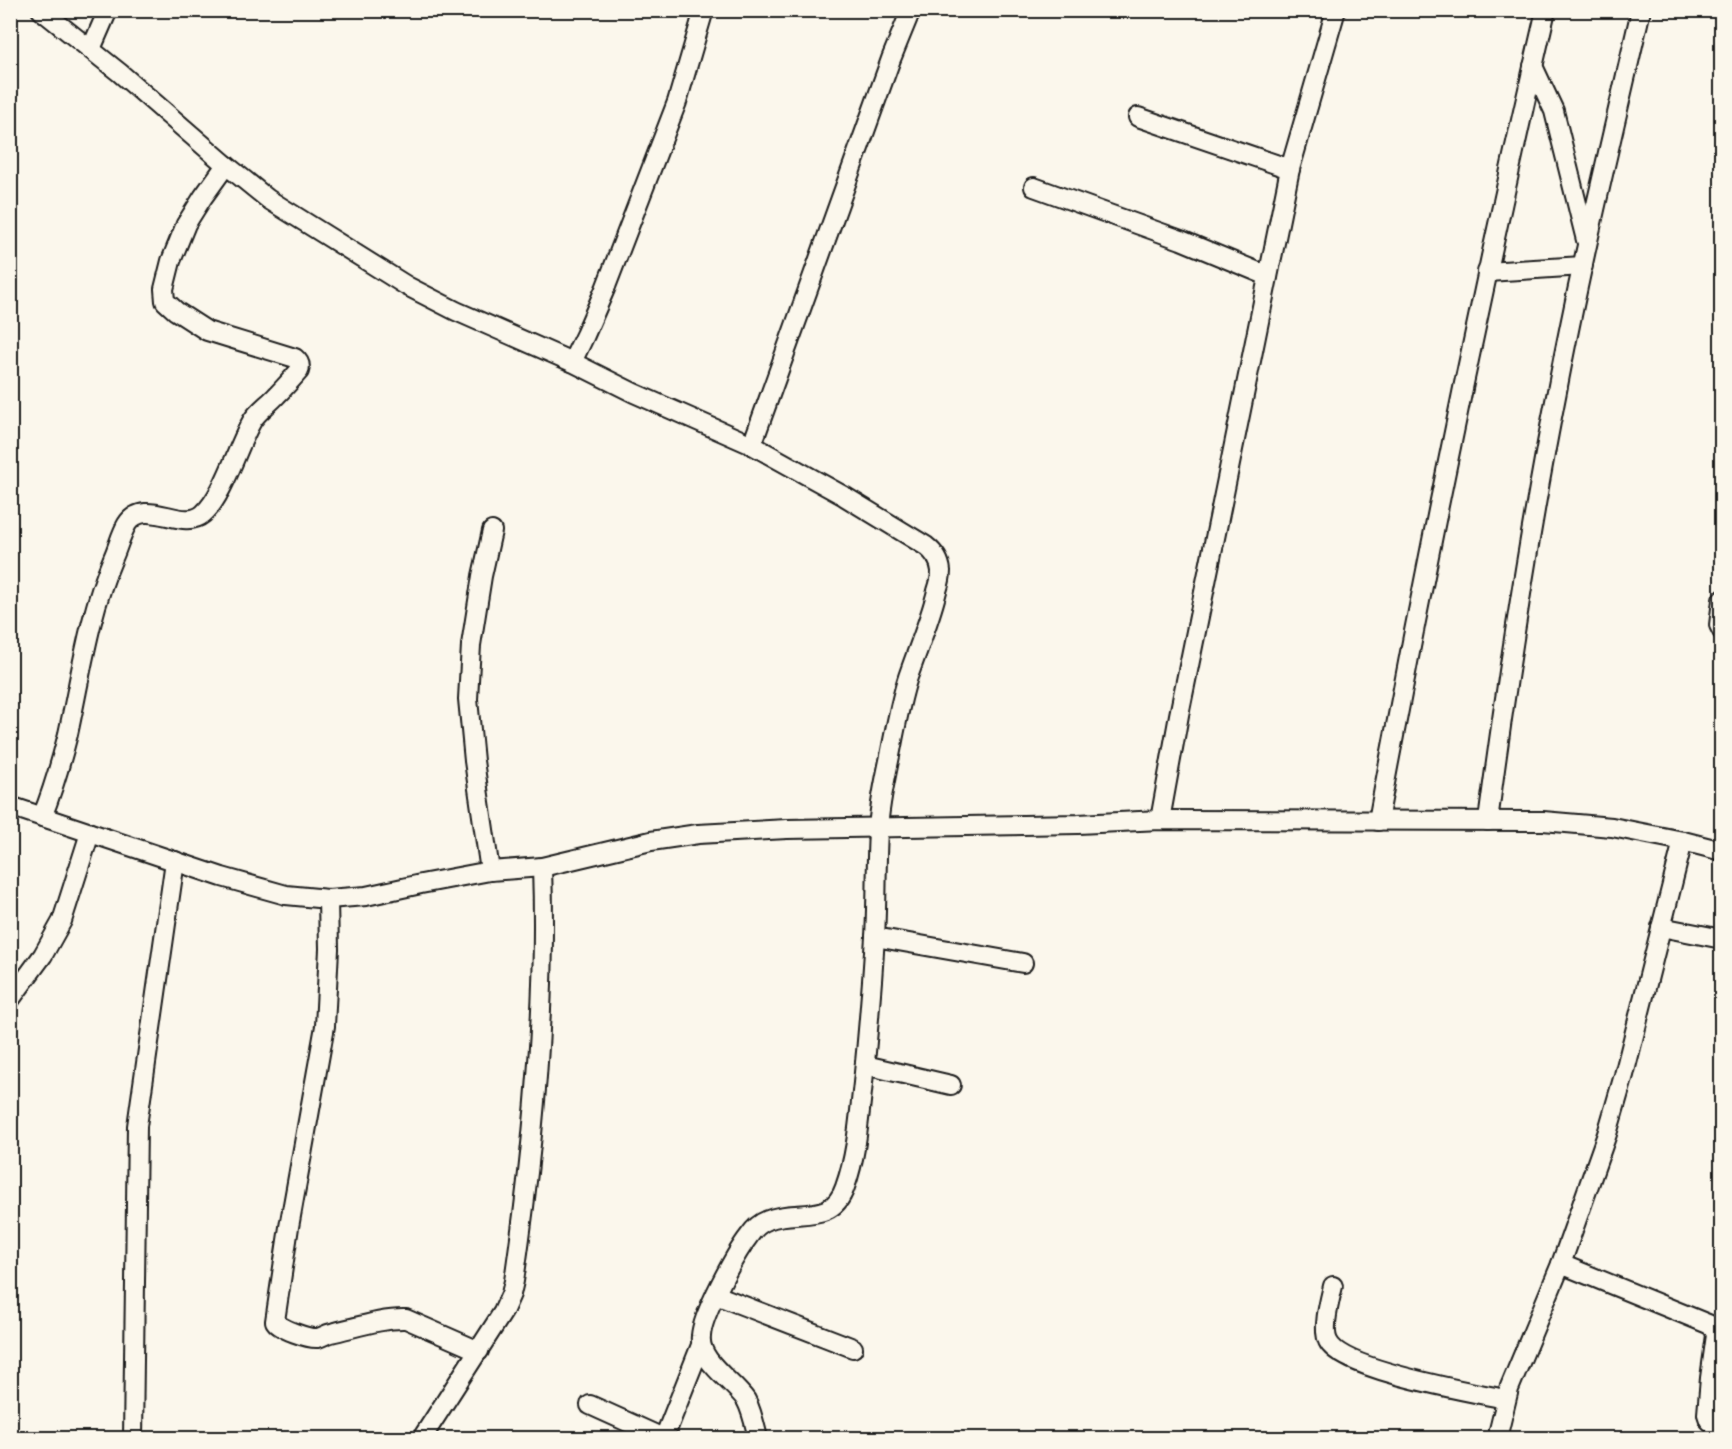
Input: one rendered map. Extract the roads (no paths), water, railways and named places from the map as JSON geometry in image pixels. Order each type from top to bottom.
[{"type":"street","points":[[41,10],[91,49],[268,199],[407,286],[456,311],[752,445],[844,496],[926,546],[937,557],[941,575],[934,604],[907,680],[890,756],[878,828],[875,937],[865,1065],[857,1140],[845,1188],[834,1206],[826,1211],[767,1220],[750,1234],[716,1295],[700,1335],[705,1354],[747,1403],[758,1438]]},
{"type":"street","points":[[91,49],[108,10]]},
{"type":"street","points":[[572,362],[605,289],[676,102],[704,10]]},
{"type":"street","points":[[752,445],[891,59],[911,10]]},
{"type":"street","points":[[1161,820],[1179,715],[1290,169],[1336,10]]},
{"type":"street","points":[[1378,821],[1422,590],[1487,272],[1546,10]]},
{"type":"street","points":[[1488,821],[1520,602],[1557,391],[1587,244],[1641,10]]},
{"type":"street","points":[[1533,66],[1554,111],[1587,244]]},
{"type":"street","points":[[1138,117],[1290,169]]},
{"type":"street","points":[[42,817],[54,786],[68,736],[90,626],[109,568],[128,523],[142,513],[195,519],[202,515],[218,494],[254,418],[299,372],[300,366],[295,358],[207,331],[165,301],[164,289],[171,261],[186,224],[226,165]]},
{"type":"street","points":[[1034,187],[1181,240],[1268,276]]},
{"type":"street","points":[[1487,272],[1583,266]]},
{"type":"street","points":[[490,872],[474,761],[468,699],[471,645],[492,531]]},
{"type":"street","points":[[1722,600],[1719,625],[1722,631]]},
{"type":"street","points":[[10,806],[222,877],[286,895],[328,899],[366,896],[490,872],[543,867],[651,841],[698,834],[787,829],[1078,824],[1161,820],[1543,821],[1612,827],[1722,851]]},
{"type":"street","points":[[10,1000],[43,955],[62,921],[90,833]]},
{"type":"street","points":[[1500,1438],[1499,1430],[1505,1399],[1561,1264],[1606,1134],[1624,1075],[1683,841]]},
{"type":"street","points":[[133,1438],[137,1126],[175,861]]},
{"type":"street","points":[[422,1438],[479,1351],[503,1312],[511,1294],[521,1233],[534,1117],[543,996],[543,867]]},
{"type":"street","points":[[328,899],[329,949],[325,1026],[289,1227],[275,1321],[279,1327],[316,1339],[327,1334],[378,1322],[398,1318],[406,1319],[479,1351]]},
{"type":"street","points":[[1661,927],[1722,939]]},
{"type":"street","points":[[875,937],[1023,963]]},
{"type":"street","points":[[865,1065],[951,1085]]},
{"type":"street","points":[[1561,1264],[1713,1327],[1716,1335],[1707,1414],[1709,1420],[1722,1434]]},
{"type":"street","points":[[1333,1286],[1326,1334],[1328,1342],[1334,1348],[1378,1370],[1505,1399]]},
{"type":"street","points":[[716,1295],[853,1348]]},
{"type":"street","points":[[590,1405],[664,1438],[701,1345]]}]
